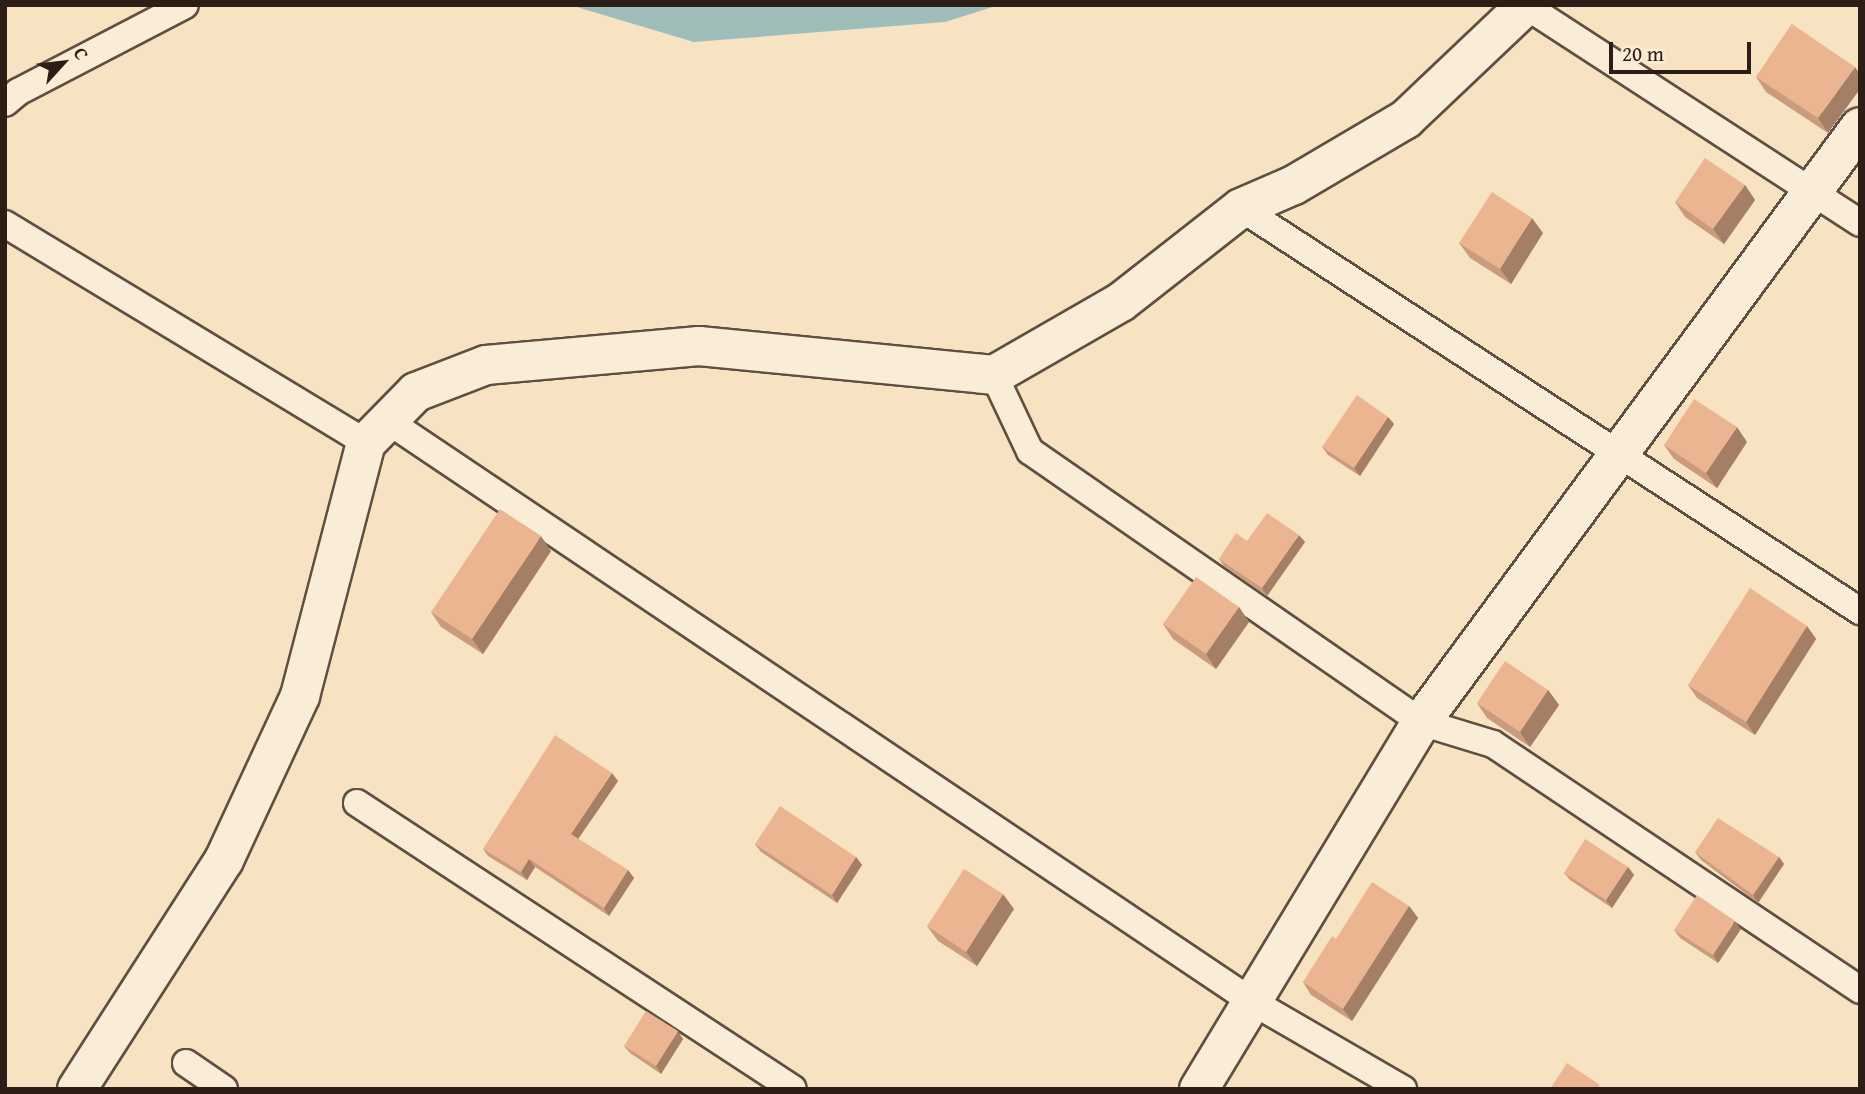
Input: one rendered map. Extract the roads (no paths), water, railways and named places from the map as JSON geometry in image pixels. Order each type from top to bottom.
[{"type":"street","points":[[77,1089],[224,860],[300,696],[377,432],[416,392],[486,365],[698,346],[994,375],[1121,302],[1241,208],[1294,185],[1406,119],[1526,5]]},
{"type":"street","points":[[1199,1089],[1421,722],[1616,454],[1860,127]]},
{"type":"lane","points":[[5,103],[18,92],[185,5]]},
{"type":"lane","points":[[1526,5],[1860,223]]},
{"type":"lane","points":[[1241,208],[1860,611]]},
{"type":"lane","points":[[5,224],[377,432],[1251,1001],[1403,1089]]},
{"type":"lane","points":[[994,375],[1030,451],[1421,722],[1493,744],[1860,990]]},
{"type":"lane","points":[[357,803],[793,1089]]},
{"type":"lane","points":[[186,1063],[224,1089]]},
{"type":"water","points":[[570,5],[999,5],[945,22],[694,42]]}]
